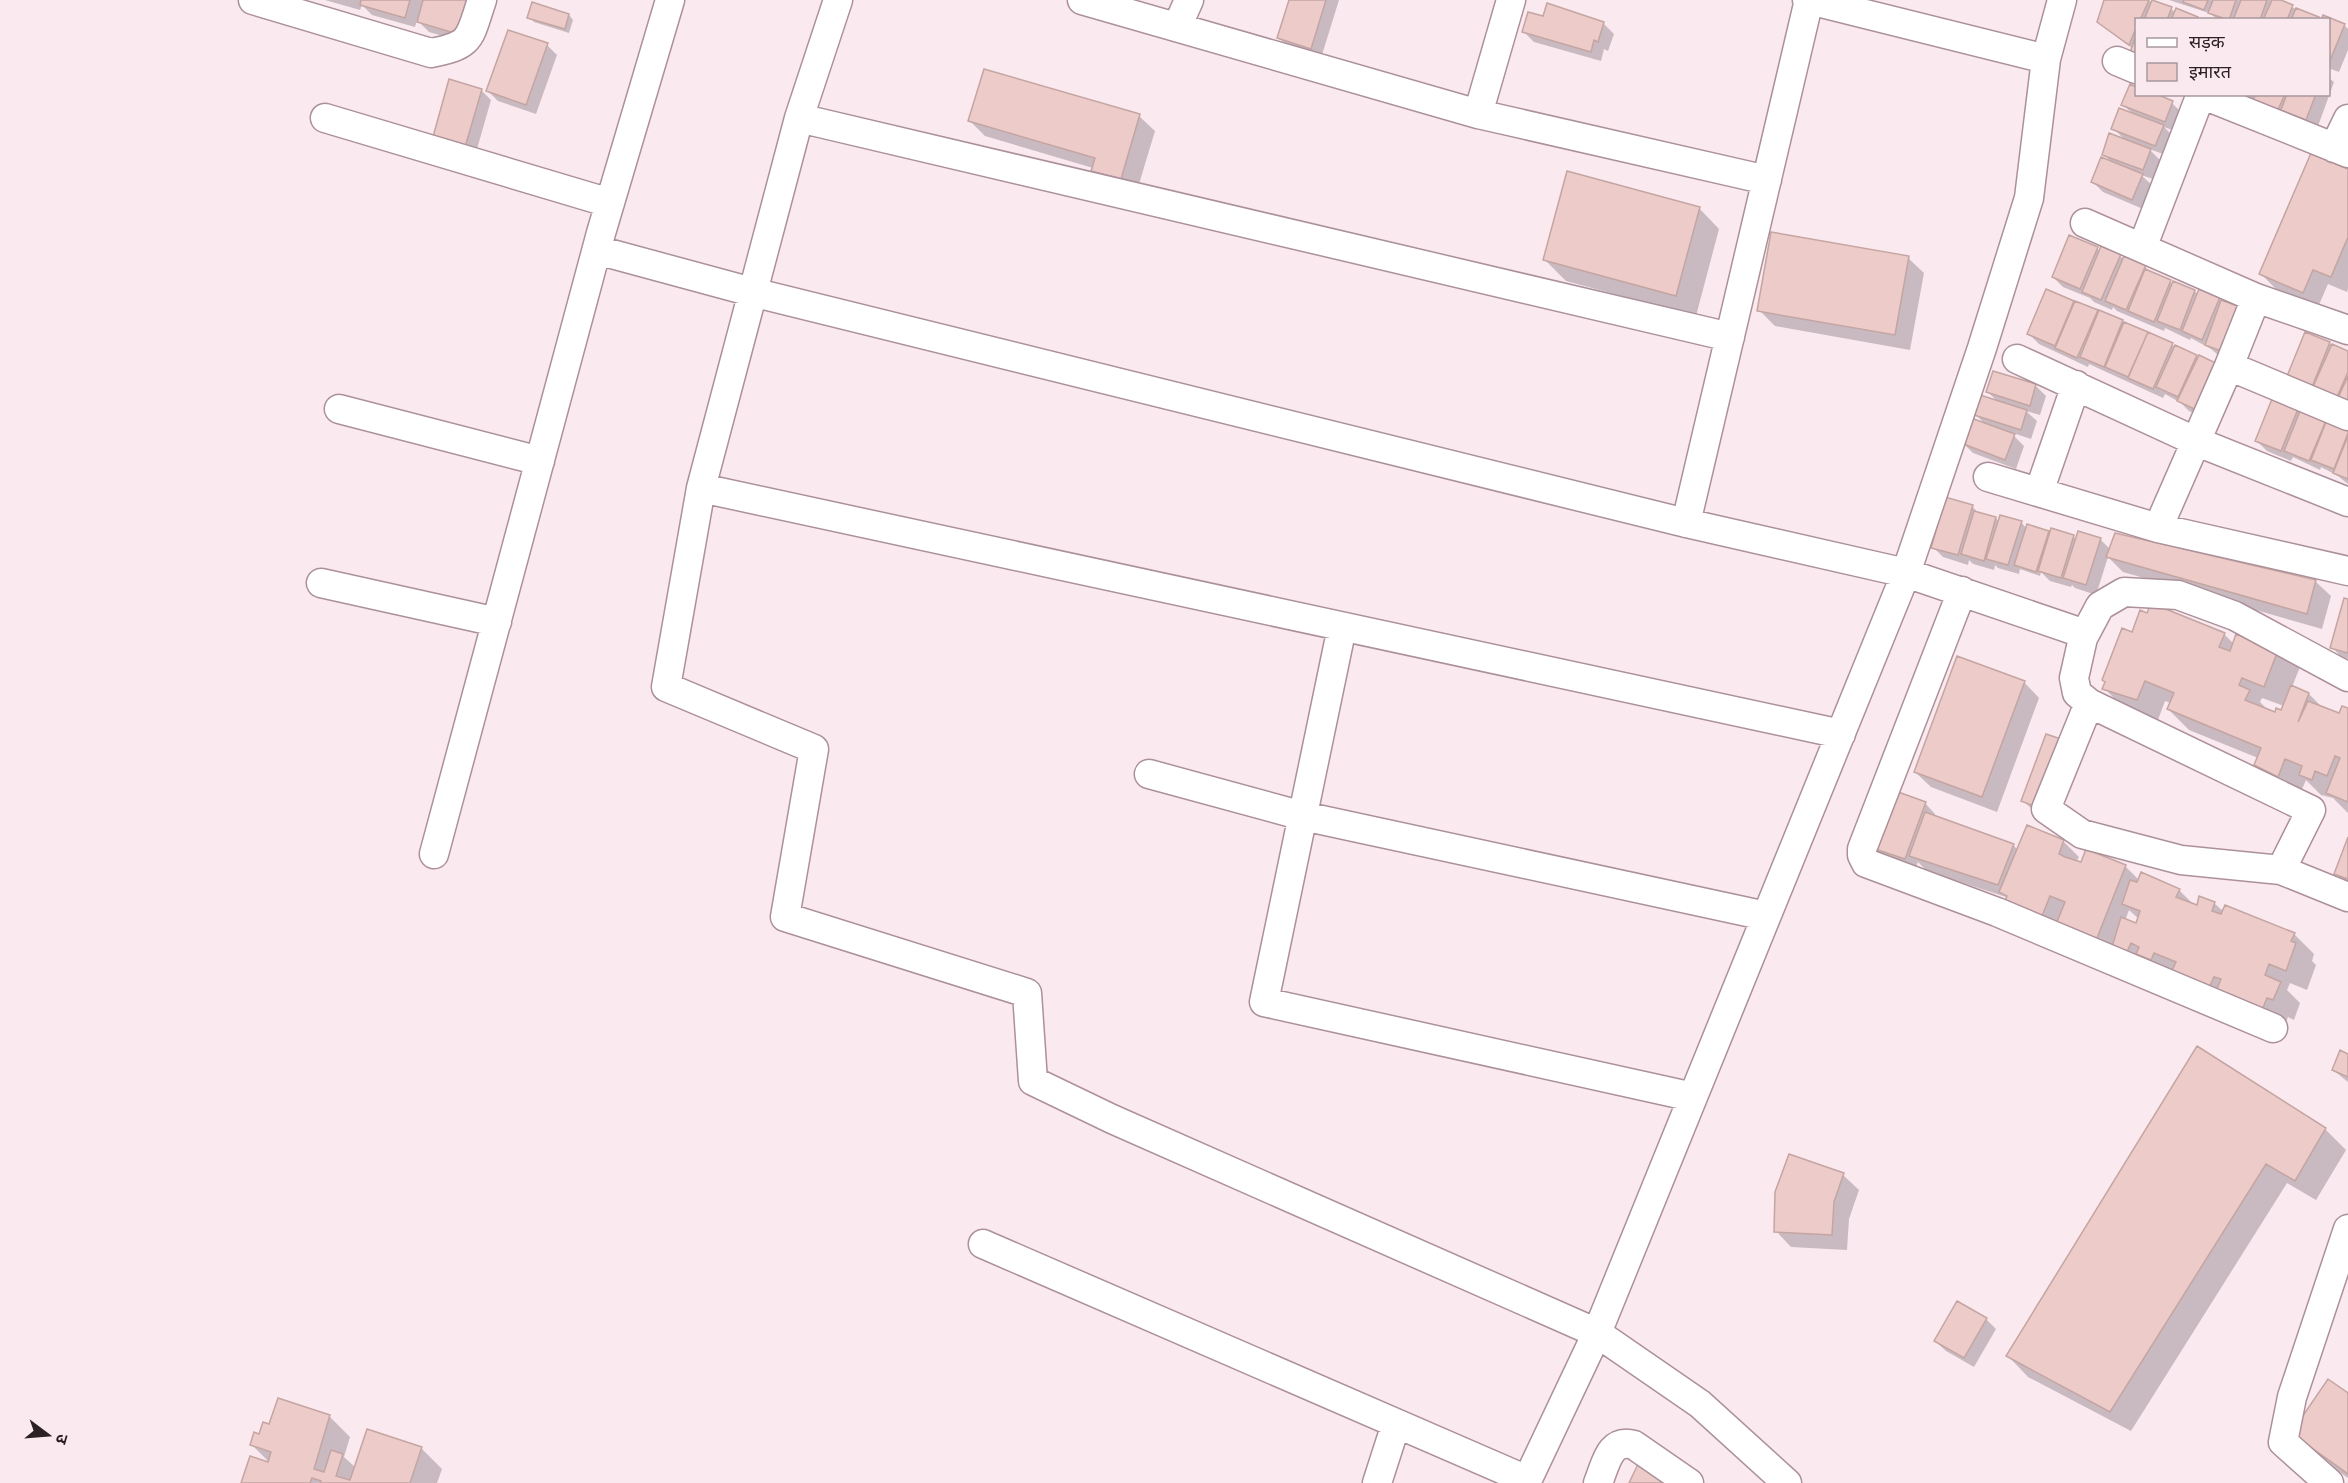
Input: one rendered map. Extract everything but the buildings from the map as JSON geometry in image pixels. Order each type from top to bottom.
[{"type":"street","points":[[253,0],[431,53],[457,48],[470,35],[482,0]]},
{"type":"street","points":[[434,854],[610,202],[670,0]]},
{"type":"street","points":[[838,0],[799,118],[701,488],[666,687],[814,749],[785,917],[1027,993],[1033,1081],[1112,1119],[1597,1333],[1700,1404],[1787,1483]]},
{"type":"street","points":[[1083,0],[1478,114],[1767,180]]},
{"type":"street","points":[[1176,27],[1189,0]]},
{"type":"street","points":[[1478,114],[1512,0]]},
{"type":"street","points":[[1686,523],[1808,0],[2046,59]]},
{"type":"street","points":[[983,1244],[1527,1482],[1597,1333],[1906,573],[1982,348],[2029,198],[2046,59],[2062,0]]},
{"type":"street","points":[[2142,248],[2200,96]]},
{"type":"street","points":[[2206,96],[2341,151],[2348,119]]},
{"type":"street","points":[[325,118],[610,202]]},
{"type":"street","points":[[799,118],[1730,337]]},
{"type":"street","points":[[2085,223],[2256,298],[2348,330]]},
{"type":"street","points":[[597,250],[752,292],[1686,523],[1906,573],[2085,634]]},
{"type":"street","points":[[2158,528],[2229,366],[2256,298]]},
{"type":"street","points":[[2017,359],[2195,441],[2348,501]]},
{"type":"street","points":[[2229,366],[2348,416]]},
{"type":"street","points":[[2039,492],[2076,385]]},
{"type":"street","points":[[339,409],[540,460]]},
{"type":"street","points":[[1988,477],[2158,528],[2348,571]]},
{"type":"street","points":[[701,488],[1841,734]]},
{"type":"street","points":[[321,583],[497,622]]},
{"type":"street","points":[[1962,591],[1862,849],[1866,863],[1997,912],[2273,1028]]},
{"type":"street","points":[[2281,870],[2311,810],[2089,704],[2077,693],[2074,678],[2085,634],[2100,606],[2124,592],[2178,595],[2235,616],[2348,677]]},
{"type":"street","points":[[1342,627],[1264,1002],[1693,1097]]},
{"type":"street","points":[[2089,704],[2046,809],[2082,834],[2170,857],[2281,870],[2348,897]]},
{"type":"street","points":[[1149,774],[1303,816],[1766,916]]},
{"type":"street","points":[[2329,1483],[2283,1442],[2292,1397],[2336,1312],[2340,1250],[2348,1229]]},
{"type":"street","points":[[1377,1483],[1396,1424]]},
{"type":"street","points":[[1598,1483],[1611,1451],[1616,1446],[1625,1443],[1634,1445],[1689,1483]]}]
